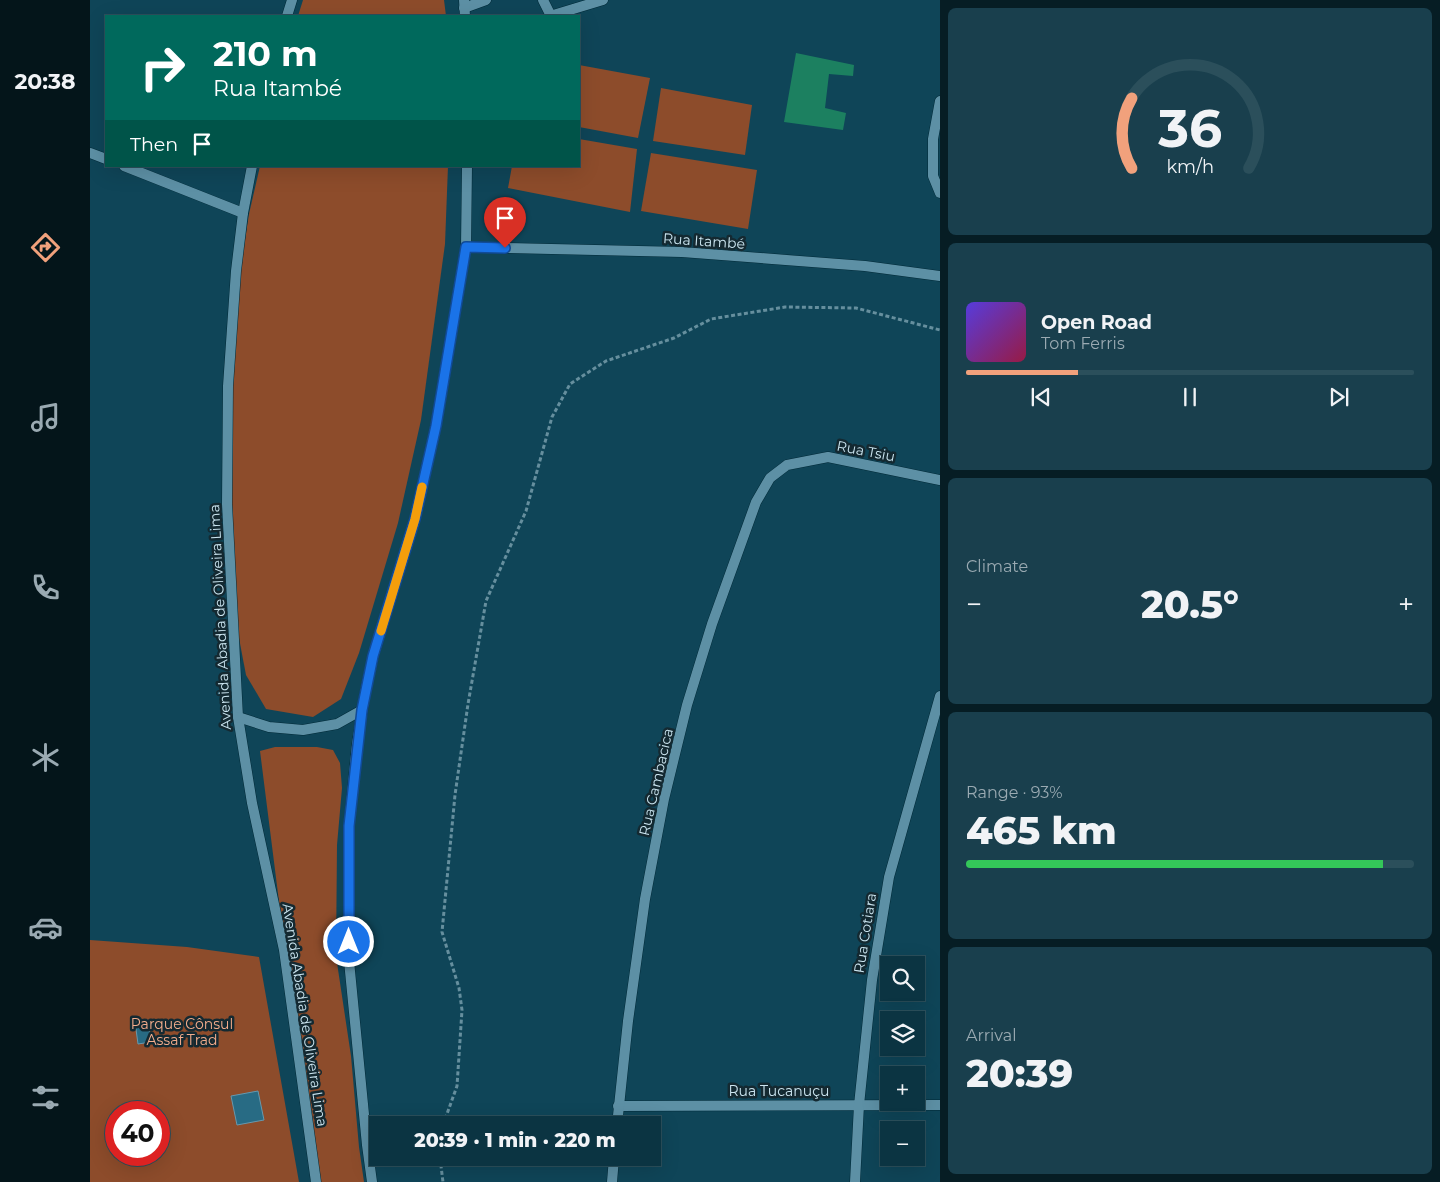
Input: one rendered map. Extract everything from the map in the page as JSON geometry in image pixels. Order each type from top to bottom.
[{"type":"street","points":[[287,15],[292,0]]},
{"type":"street","points":[[464,8],[486,0]]},
{"type":"street","points":[[544,0],[550,15]]},
{"type":"street","points":[[553,15],[603,0]]},
{"type":"street","points":[[940,101],[933,139],[933,176],[940,193]]},
{"type":"street","points":[[90,153],[105,159]]},
{"type":"street","points":[[126,167],[243,214]]},
{"type":"street","name":"Avenida Abadia de Oliveira Lima","points":[[252,167],[243,214],[236,271],[228,406],[227,504],[238,717],[252,804],[284,950],[316,1182]]},
{"type":"street","points":[[372,1182],[349,961],[349,826],[362,710],[373,656],[415,519],[436,426],[466,247],[466,167]]},
{"type":"street","name":"Rua Itambé","points":[[466,247],[682,252],[865,266],[940,276]]},
{"type":"street","name":"Rua Tsiu","points":[[786,465],[828,457],[940,480]]},
{"type":"street","name":"Rua Cambacica","points":[[617,1116],[645,899],[664,799],[687,705],[712,624],[756,502],[770,478],[786,465]]},
{"type":"street","name":"Rua Cotiara","points":[[855,1182],[859,1105],[872,980],[889,877],[940,696]]},
{"type":"street","points":[[238,717],[269,727],[303,730],[337,724],[362,710]]},
{"type":"street","name":"Rua Tucanuçu","points":[[618,1106],[940,1105]]},
{"type":"street","points":[[612,1182],[613,1166]]},
{"type":"path","points":[[446,1116],[457,1086],[462,1010],[460,988],[442,932],[455,795],[468,704],[486,601],[526,511],[552,417],[570,384],[606,360],[674,338],[711,319],[776,309],[856,308],[940,330]]},
{"type":"path","points":[[441,1166],[442,1182]]},
{"type":"green space","points":[[303,0],[444,0],[446,15],[298,15]]},
{"type":"green space","points":[[580,65],[650,78],[638,138],[580,127]]},
{"type":"green space","points":[[661,88],[752,105],[745,155],[653,141]]},
{"type":"green space","points":[[580,139],[637,149],[630,212],[508,188],[512,167],[580,167]]},
{"type":"green space","points":[[651,153],[757,170],[748,229],[641,211]]},
{"type":"green space","points":[[260,167],[448,167],[445,244],[421,420],[398,523],[359,653],[341,699],[313,717],[266,709],[246,675],[234,612],[230,504],[231,385],[240,272],[249,214]]},
{"type":"green space","points":[[275,747],[317,747],[333,750],[340,763],[342,788],[337,845],[336,956],[351,1056],[364,1182],[319,1182],[285,949],[260,751]]},
{"type":"green space","name":"Parque Cônsul Assaf Trad","points":[[90,940],[187,947],[259,957],[299,1182],[90,1182]]},
{"type":"shaded area","points":[[796,53],[854,65],[853,76],[829,74],[825,108],[846,113],[843,130],[784,122]]},
{"type":"building","points":[[148,1020],[151,1042],[138,1044],[135,1022]]},
{"type":"building","points":[[258,1091],[264,1120],[237,1125],[231,1096]]},
{"type":"slow traffic","points":[[381,631],[415,519],[422,487]]},
{"type":"route","points":[[349,942],[349,826],[357,744],[373,656],[415,519],[436,426],[466,247],[505,248]]}]
